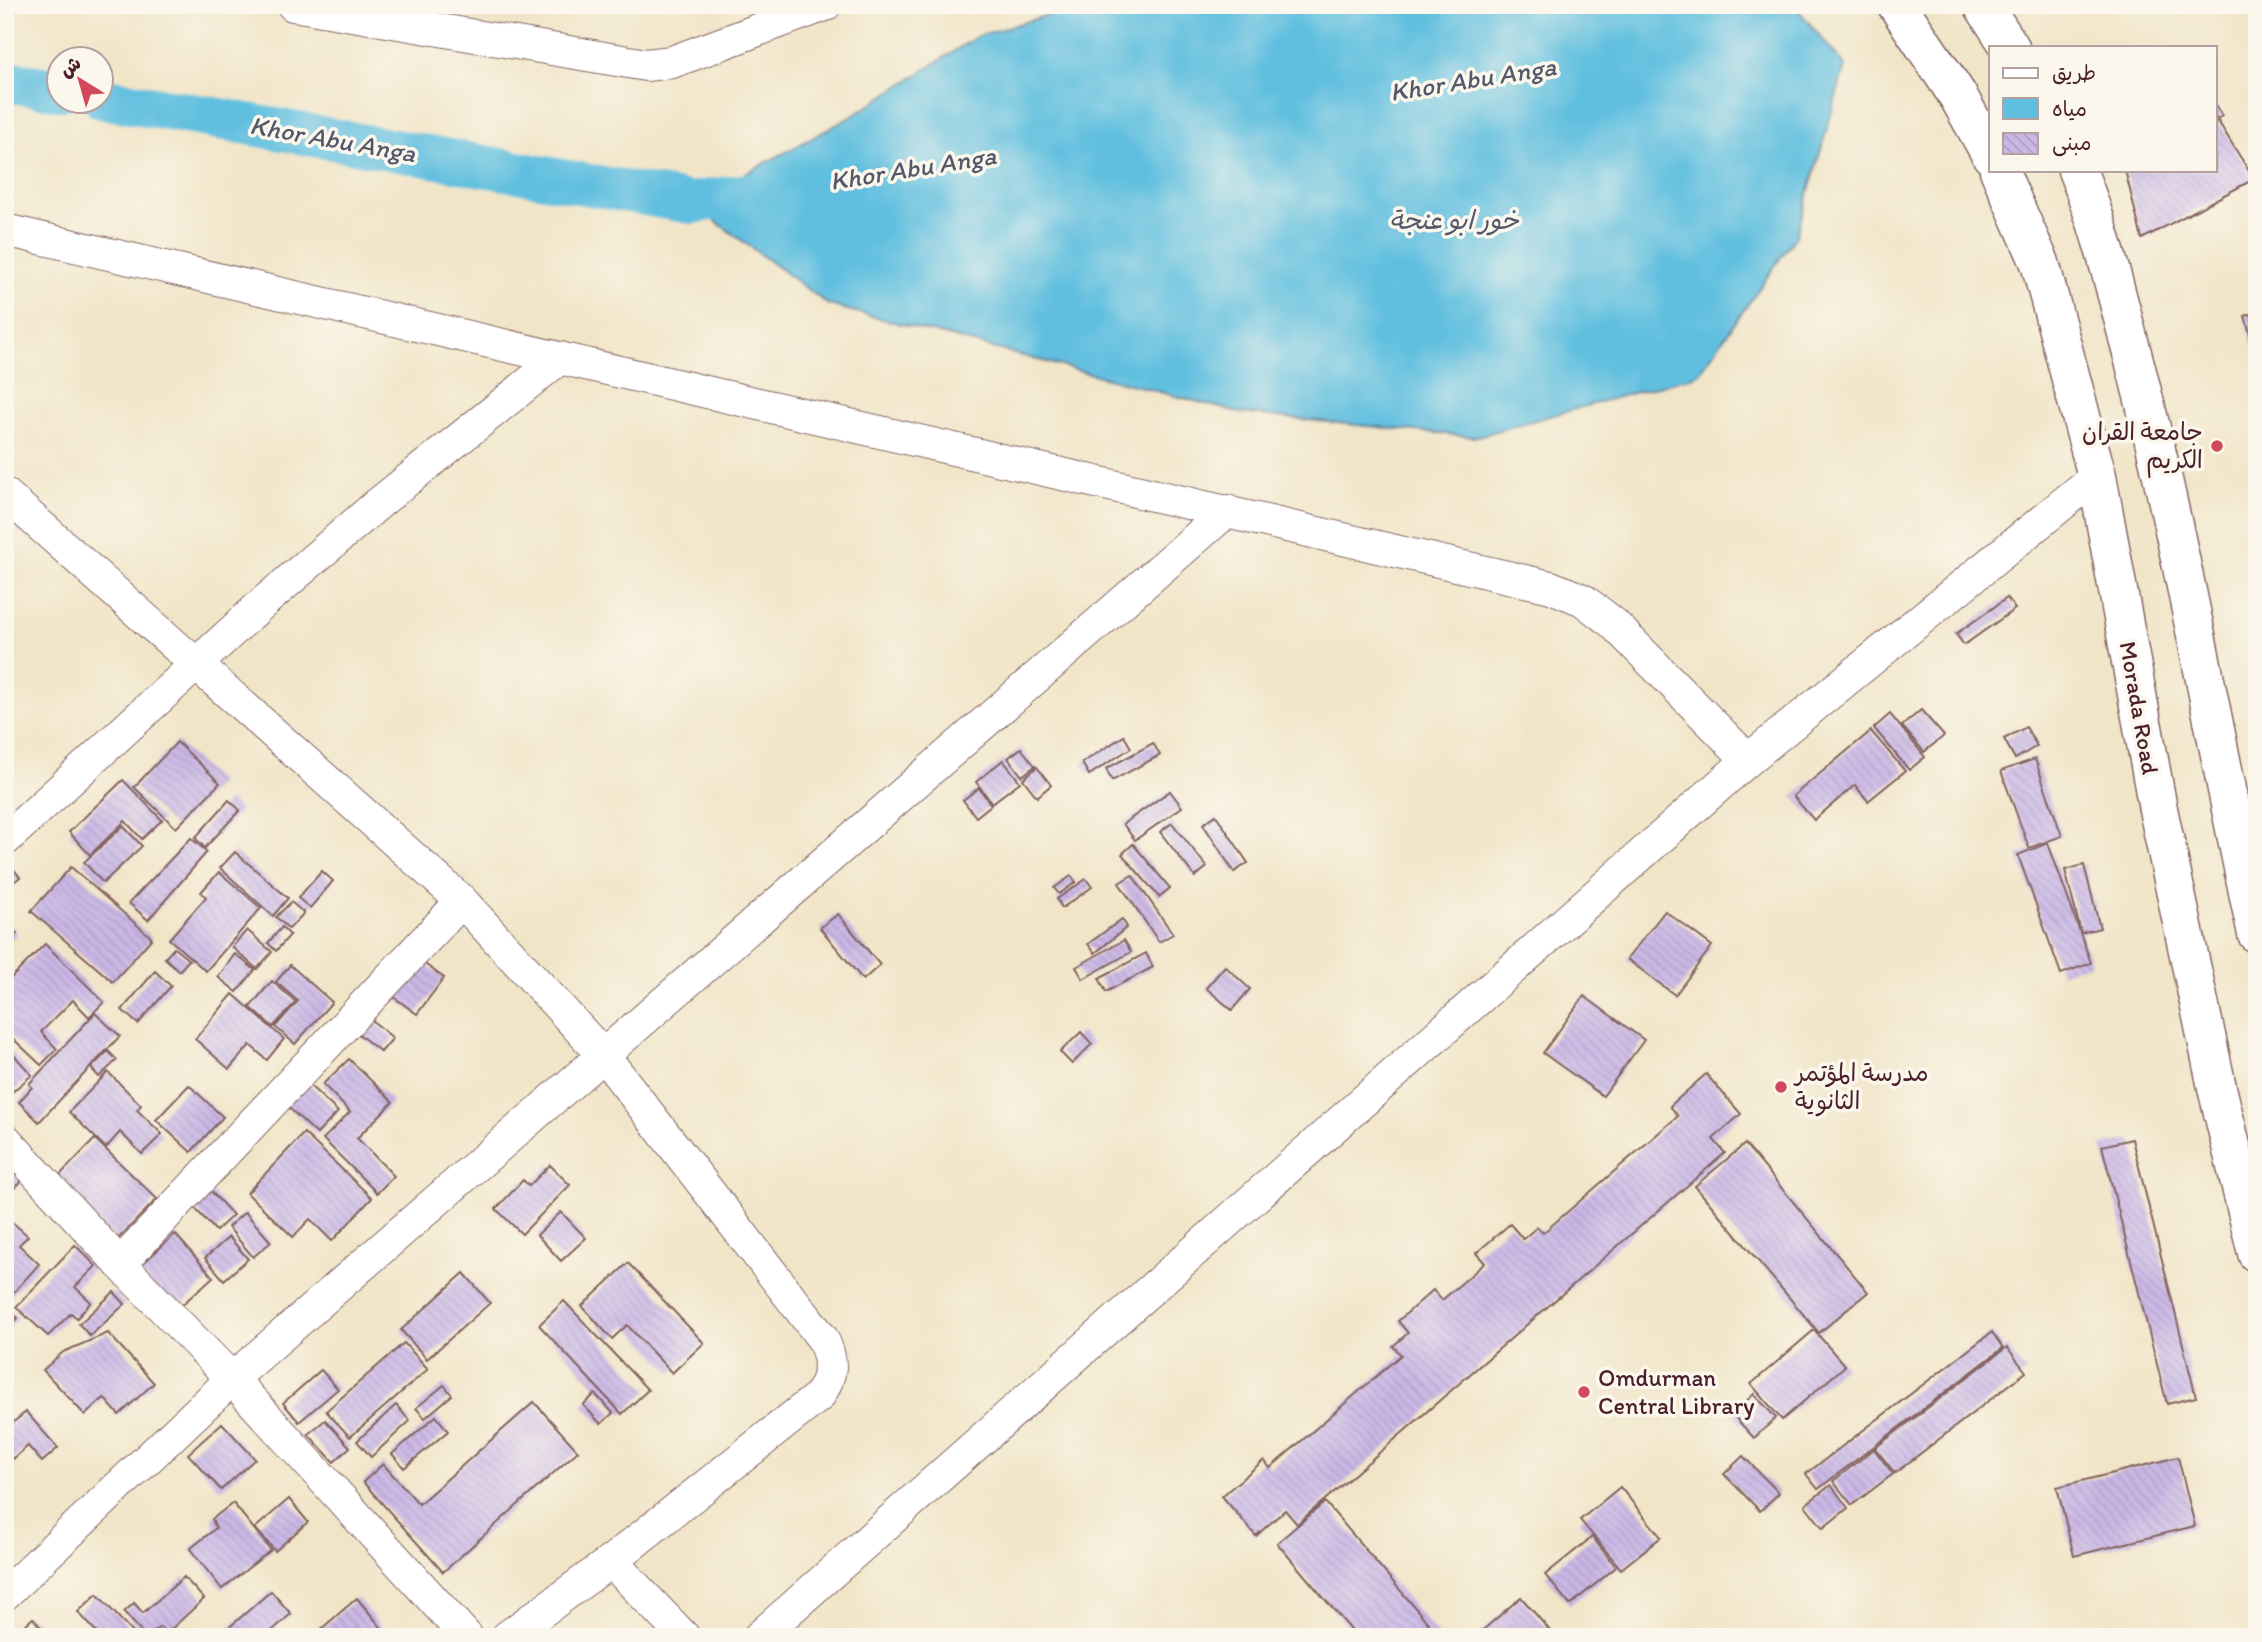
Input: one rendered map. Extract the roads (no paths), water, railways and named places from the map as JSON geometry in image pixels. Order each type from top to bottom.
[{"type":"main road","points":[[1897,5],[1958,96],[1989,151]]},
{"type":"main road","points":[[1983,5],[2009,46]]},
{"type":"main road","name":"Morada Road","points":[[2000,172],[2040,263],[2097,476],[2158,809],[2218,1092],[2257,1253]]},
{"type":"main road","points":[[2078,172],[2105,251],[2156,447],[2257,934]]},
{"type":"street","points":[[293,5],[646,65],[672,62],[825,5]]},
{"type":"street","points":[[5,230],[1521,579],[1583,600],[1613,622],[1748,760]]},
{"type":"street","points":[[5,840],[264,602],[379,503],[560,358]]},
{"type":"street","points":[[758,1637],[1748,760],[2097,476]]},
{"type":"street","points":[[5,494],[463,901],[604,1056],[822,1338],[830,1353],[828,1382],[819,1396],[611,1561],[507,1637]]},
{"type":"street","points":[[5,1594],[232,1380],[1227,511]]},
{"type":"street","points":[[120,1264],[463,901]]},
{"type":"street","points":[[5,1139],[232,1380],[467,1637]]},
{"type":"street","points":[[611,1561],[684,1637]]},
{"type":"water","name":"خور ابو عنجة","points":[[1081,5],[1794,5],[1845,66],[1796,236],[1698,375],[1474,437],[1240,413],[829,305],[691,203],[851,117],[978,36]]},
{"type":"waterway","name":"Khor Abu Anga","points":[[5,81],[46,88]]},
{"type":"waterway","name":"Khor Abu Anga","points":[[116,100],[691,203],[749,194]]},
{"type":"place","name":"جامعة القران الكريم","points":[[2217,446]]},
{"type":"place","name":"مدرسة المؤتمر الثانوية","points":[[1781,1087]]},
{"type":"place","name":"Omdurman Central Library","points":[[1584,1392]]}]
